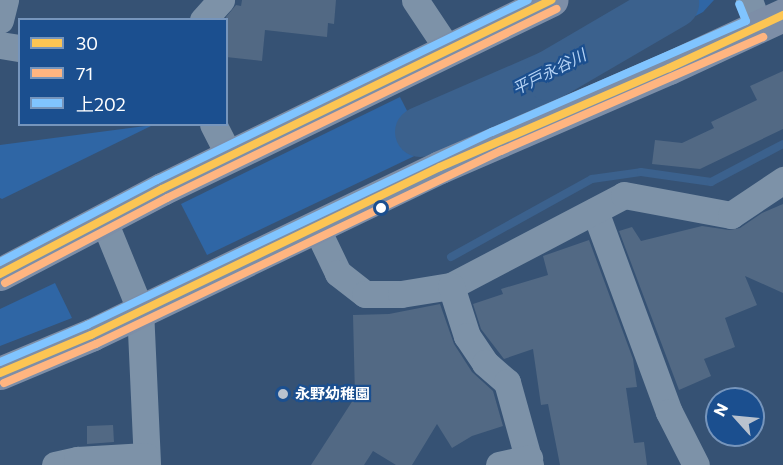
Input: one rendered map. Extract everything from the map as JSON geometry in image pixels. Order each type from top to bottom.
[{"type":"main road","points":[[0,274],[162,189],[552,0]]},
{"type":"main road","points":[[0,373],[91,335],[141,309],[763,14]]},
{"type":"street","points":[[0,20],[4,0]]},
{"type":"street","points":[[204,18],[221,0]]},
{"type":"street","points":[[415,0],[449,51]]},
{"type":"street","points":[[0,45],[18,48]]},
{"type":"street","points":[[214,126],[230,158]]},
{"type":"street","points":[[316,227],[338,273],[365,294],[401,294],[451,285],[624,195],[731,215],[783,180]]},
{"type":"street","points":[[595,211],[669,412],[696,465]]},
{"type":"street","points":[[55,465],[77,460],[146,460],[141,309],[104,221]]},
{"type":"street","points":[[451,285],[467,336],[485,363],[507,382],[530,462],[499,465]]},
{"type":"shaded area","points":[[675,0],[714,0],[703,12],[686,21]]},
{"type":"shaded area","points":[[400,97],[427,150],[207,255],[181,204]]},
{"type":"shaded area","points":[[151,126],[2,199],[0,198],[0,145]]},
{"type":"shaded area","points":[[55,283],[72,318],[0,346],[0,309]]},
{"type":"building","points":[[242,0],[336,0],[334,24],[328,23],[327,37],[265,30],[262,61],[228,57],[228,18],[226,17],[236,5],[241,6]]},
{"type":"building","points":[[783,71],[783,129],[700,169],[652,164],[655,140],[682,143],[714,128],[711,122],[757,100],[750,86]]},
{"type":"building","points":[[783,204],[783,293],[745,276],[757,305],[725,318],[735,347],[704,359],[711,376],[679,390],[619,231],[632,227],[641,241],[702,226],[729,230],[740,228],[762,213]]},
{"type":"building","points":[[589,240],[633,359],[637,387],[626,388],[634,443],[644,442],[647,465],[560,465],[548,404],[541,405],[533,349],[504,359],[481,329],[473,304],[503,294],[501,289],[548,275],[543,256]]},
{"type":"building","points":[[440,304],[454,344],[472,372],[493,391],[503,426],[472,436],[452,448],[437,424],[412,465],[396,465],[373,451],[364,465],[311,465],[355,397],[353,315],[389,314]]},
{"type":"building","points":[[113,425],[114,442],[87,444],[87,426]]},
{"type":"waterway","name":"平戸永谷川","points":[[420,132],[549,76],[674,3]]},
{"type":"waterway","points":[[451,257],[592,179],[641,172],[711,182],[783,144]]},
{"type":"transit line","name":"上202","points":[[0,262],[157,180],[528,0]]},
{"type":"transit line","name":"30","points":[[0,274],[162,189],[552,0]]},
{"type":"transit line","name":"上202","points":[[0,362],[87,325],[492,132],[746,21],[739,4]]},
{"type":"transit line","name":"71","points":[[5,283],[167,198],[557,9]]},
{"type":"transit line","name":"30","points":[[0,373],[91,335],[440,167],[669,68],[783,15]]},
{"type":"transit line","name":"71","points":[[4,383],[96,344],[501,151],[763,37]]},
{"type":"place","name":"永野幼稚園","points":[[283,394]]}]
